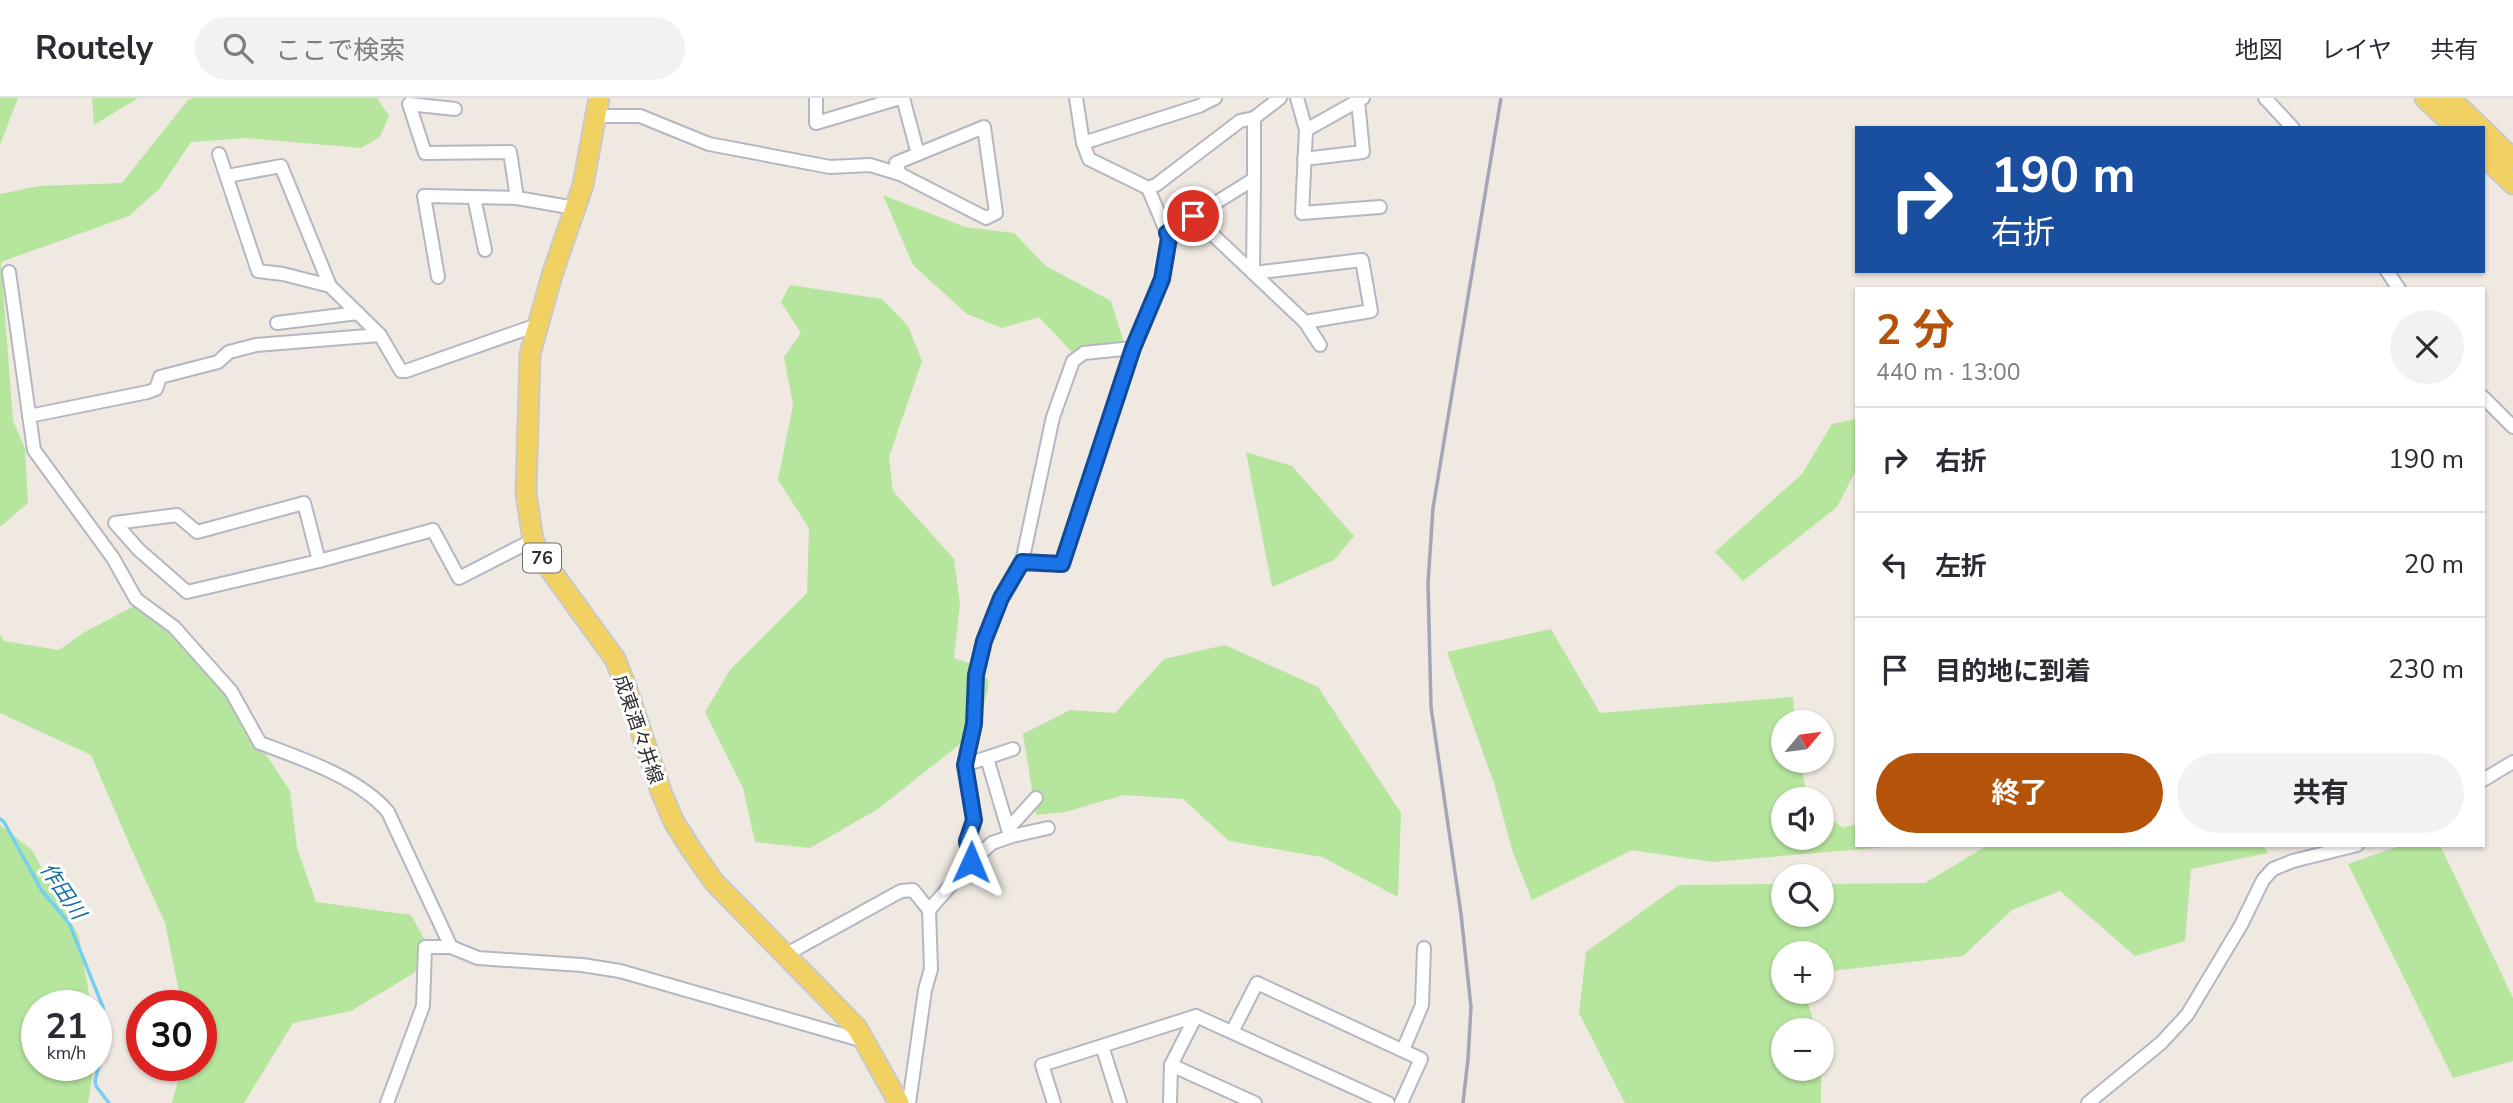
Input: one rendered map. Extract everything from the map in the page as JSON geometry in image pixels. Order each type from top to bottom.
[{"type":"main road","points":[[2425,98],[2454,126]]},
{"type":"main road","points":[[2450,98],[2479,126]]},
{"type":"main road","name":"成東酒々井線","points":[[598,107],[583,185],[530,354],[526,493],[533,540],[544,561],[615,659],[674,822],[714,882],[857,1028],[899,1103]]},
{"type":"main road","points":[[2485,132],[2513,159]]},
{"type":"main road","points":[[2485,157],[2513,184]]},
{"type":"street","points":[[817,98],[816,123],[901,98],[918,154]]},
{"type":"street","points":[[1022,562],[1062,564],[1133,348],[1162,279],[1169,238],[1148,188],[1089,159],[1083,143],[1076,98]]},
{"type":"street","points":[[1083,143],[1199,106],[1215,98]]},
{"type":"street","points":[[1148,188],[1240,121],[1254,117],[1280,98]]},
{"type":"street","points":[[1297,98],[1306,130],[1302,213],[1380,207]]},
{"type":"street","points":[[2265,98],[2291,126]]},
{"type":"street","points":[[1304,159],[1363,152],[1361,100],[1306,130]]},
{"type":"street","points":[[455,109],[409,104],[425,153],[510,152],[517,198]]},
{"type":"street","points":[[598,107],[640,116],[709,144],[830,167],[870,165],[900,174],[986,218],[996,213],[984,127],[896,163],[900,174]]},
{"type":"street","points":[[1253,273],[1254,117]]},
{"type":"street","points":[[219,154],[258,271],[283,274],[330,286]]},
{"type":"street","points":[[227,177],[281,166],[330,286],[380,335],[401,371],[537,325]]},
{"type":"street","points":[[1167,233],[1254,179]]},
{"type":"street","points":[[438,277],[424,196],[517,198],[575,208]]},
{"type":"street","points":[[474,197],[485,250]]},
{"type":"street","points":[[1193,216],[1305,322],[1321,345]]},
{"type":"street","points":[[1253,273],[1362,260],[1371,311],[1305,322]]},
{"type":"street","points":[[9,272],[34,450],[113,558],[136,599],[174,627],[231,691],[260,743],[319,765],[378,801],[451,947]]},
{"type":"street","points":[[277,323],[358,313]]},
{"type":"street","points":[[29,416],[148,392],[156,389],[160,377],[218,362],[229,352],[256,345],[380,335]]},
{"type":"street","points":[[971,862],[967,841],[974,820],[965,765],[974,724],[976,675],[984,641],[1001,598],[1022,562],[1053,417],[1073,361],[1084,353],[1133,348]]},
{"type":"street","points":[[2485,399],[2513,427]]},
{"type":"street","points":[[319,561],[304,503],[197,533],[177,515],[115,523],[139,550],[187,592],[319,561],[433,530],[459,578],[533,540]]},
{"type":"street","points":[[965,765],[1013,749]]},
{"type":"street","points":[[987,758],[1008,830],[1036,798]]},
{"type":"street","points":[[2485,779],[2513,762]]},
{"type":"street","points":[[929,910],[971,862],[992,843],[1048,828]]},
{"type":"street","points":[[2088,1103],[2161,1043],[2187,1015],[2241,925],[2263,880],[2273,870],[2292,860],[2348,847]]},
{"type":"street","points":[[785,955],[901,891],[913,890],[929,910],[932,969],[925,990],[909,1103]]},
{"type":"street","points":[[387,1103],[423,1006],[425,947],[451,947],[478,958],[582,965],[620,971],[864,1041]]},
{"type":"street","points":[[1403,1050],[1422,1005],[1424,948]]},
{"type":"street","points":[[1232,1032],[1257,983],[1421,1059],[1401,1103]]},
{"type":"street","points":[[1170,1103],[1171,1065],[1196,1016]]},
{"type":"street","points":[[1054,1103],[1042,1065],[1196,1016],[1388,1103]]},
{"type":"street","points":[[1102,1046],[1120,1103]]},
{"type":"street","points":[[1171,1065],[1255,1103]]},
{"type":"green space","points":[[0,98],[18,98],[0,145]]},
{"type":"green space","points":[[92,98],[138,98],[94,125]]},
{"type":"green space","points":[[377,98],[389,116],[380,137],[361,148],[246,138],[191,142],[160,188],[129,216],[1,262],[13,421],[25,448],[28,503],[0,527],[0,194],[39,186],[122,183],[188,100]]},
{"type":"green space","points":[[883,195],[965,227],[1014,233],[1046,266],[1111,301],[1125,346],[1071,351],[1039,317],[1002,328],[967,314],[913,265]]},
{"type":"green space","points":[[790,285],[882,299],[908,326],[922,361],[889,457],[893,491],[954,559],[960,604],[954,658],[980,667],[989,682],[983,712],[975,732],[878,809],[810,848],[755,842],[743,788],[705,712],[730,670],[807,593],[809,528],[778,480],[793,405],[784,357],[801,333],[781,302]]},
{"type":"green space","points":[[1855,419],[1855,472],[1837,507],[1743,581],[1715,552],[1802,474],[1832,424]]},
{"type":"green space","points":[[1246,452],[1292,466],[1354,536],[1334,560],[1272,587]]},
{"type":"green space","points":[[136,605],[181,625],[290,791],[297,848],[316,902],[411,915],[430,949],[414,973],[351,1011],[293,1023],[244,1103],[172,1103],[178,1081],[217,1081],[217,990],[179,990],[165,923],[91,755],[0,713],[0,635],[4,641],[59,650],[83,633]]},
{"type":"green space","points":[[1551,629],[1600,713],[1793,697],[1794,710],[1771,710],[1771,774],[1803,774],[1805,787],[1771,787],[1771,850],[1834,850],[1834,822],[1844,828],[1855,824],[1855,847],[1886,847],[1712,862],[1632,850],[1532,900],[1512,850],[1495,786],[1447,652]]},
{"type":"green space","points":[[1225,645],[1318,687],[1401,813],[1398,897],[1322,857],[1229,841],[1183,799],[1124,795],[1065,812],[1036,815],[1023,734],[1070,710],[1115,713],[1164,659]]},
{"type":"green space","points":[[0,825],[32,850],[79,937],[88,990],[21,990],[21,1081],[92,1081],[88,1103],[0,1103]]},
{"type":"green space","points":[[1985,847],[2264,847],[2268,853],[2191,869],[2185,941],[2135,956],[2060,891],[2012,910],[1963,956],[1834,971],[1834,941],[1771,941],[1771,1004],[1808,1004],[1812,1018],[1771,1018],[1771,1081],[1821,1081],[1821,1103],[1625,1103],[1579,1013],[1586,952],[1679,885],[1771,884],[1771,927],[1834,927],[1834,884],[1925,883]]},
{"type":"green space","points":[[2396,847],[2441,847],[2513,998],[2513,1061],[2453,1078],[2348,864]]},
{"type":"waterway","name":"作田川","points":[[0,819],[42,891],[69,923],[103,1007],[105,1041],[95,1081],[109,1103]]},
{"type":"railway","points":[[1463,1103],[1471,1007],[1461,914],[1431,707],[1428,583],[1433,508],[1501,98]]},
{"type":"route","points":[[971,862],[967,841],[974,820],[965,765],[974,724],[976,675],[984,641],[1001,598],[1022,562],[1062,564],[1133,348],[1162,279],[1169,238],[1167,233],[1193,216]]}]
